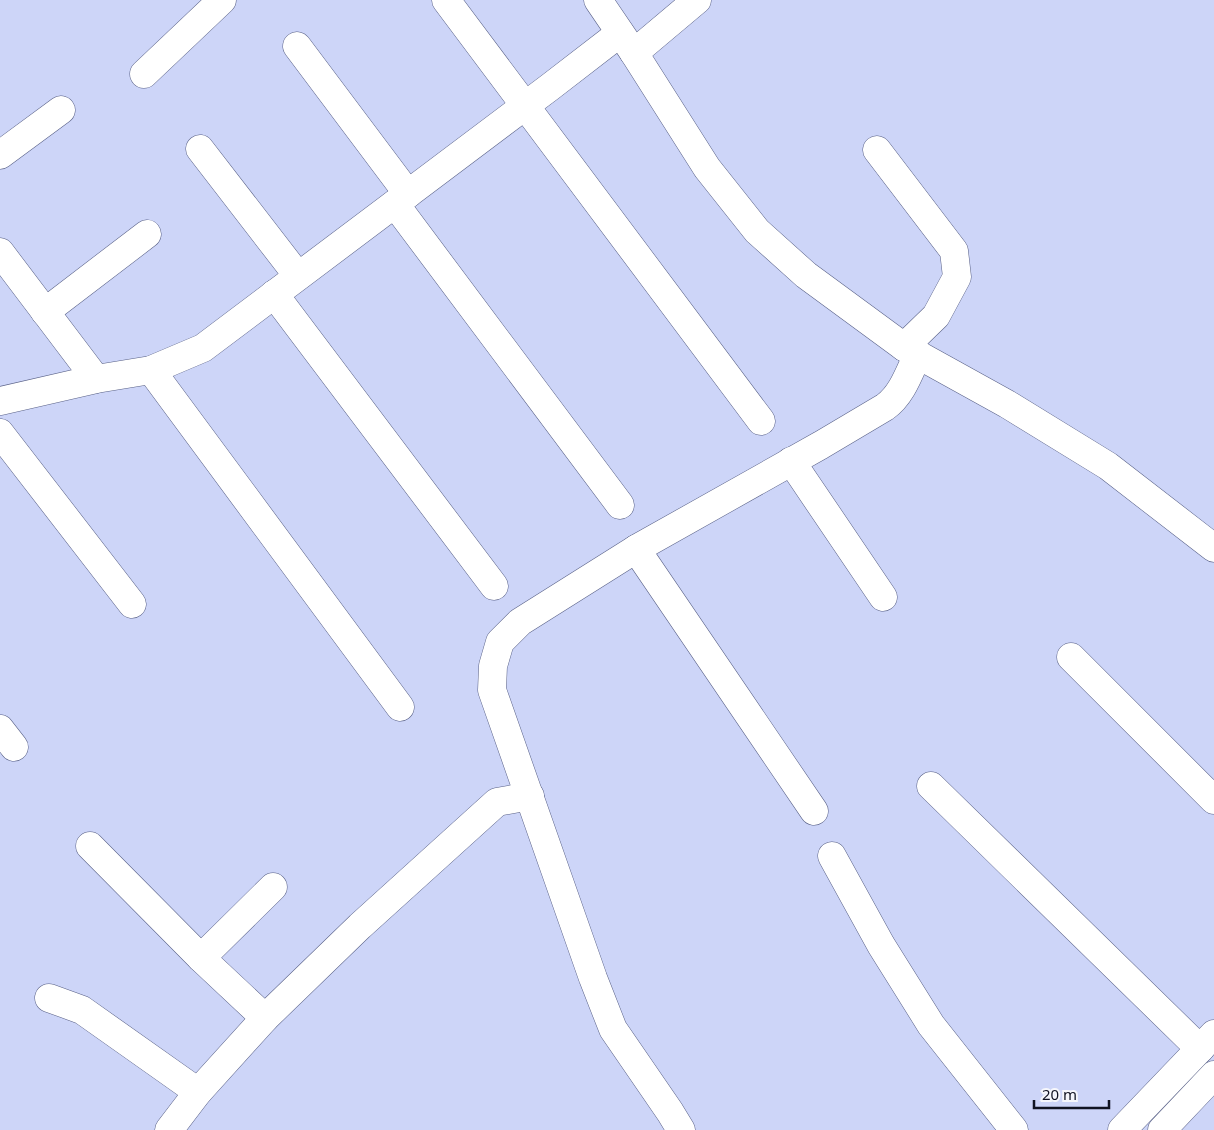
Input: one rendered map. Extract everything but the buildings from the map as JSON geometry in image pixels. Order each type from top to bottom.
[{"type":"street","points":[[144,74],[222,0]]},
{"type":"street","points":[[446,0],[761,421]]},
{"type":"street","points":[[598,0],[707,168],[757,231],[806,275],[911,351],[1007,404],[1108,466],[1214,548]]},
{"type":"street","points":[[0,401],[96,379],[151,370],[203,348],[525,106],[697,0]]},
{"type":"street","points":[[297,46],[401,199],[620,505]]},
{"type":"street","points":[[0,156],[61,110]]},
{"type":"street","points":[[200,148],[298,276]]},
{"type":"street","points":[[681,1130],[613,1029],[492,690],[493,666],[500,642],[520,622],[636,549],[894,401],[900,392],[911,351],[936,316],[957,277],[954,251],[877,150]]},
{"type":"street","points":[[45,312],[147,234]]},
{"type":"street","points":[[0,252],[96,379]]},
{"type":"street","points":[[274,294],[494,586]]},
{"type":"street","points":[[151,370],[400,707]]},
{"type":"street","points":[[0,433],[132,604]]},
{"type":"street","points":[[792,461],[883,596]]},
{"type":"street","points":[[636,549],[814,810]]},
{"type":"street","points":[[1071,657],[1214,800]]},
{"type":"street","points":[[931,786],[1207,1042],[1122,1130]]},
{"type":"street","points":[[169,1130],[198,1092],[265,1018],[360,926],[497,802],[530,796]]},
{"type":"street","points":[[90,846],[201,958],[265,1018]]},
{"type":"street","points":[[832,856],[881,945],[931,1024],[1014,1130]]},
{"type":"street","points":[[201,958],[273,887]]},
{"type":"street","points":[[48,998],[82,1010],[198,1092]]},
{"type":"street","points":[[1166,1129],[1214,1075]]}]
